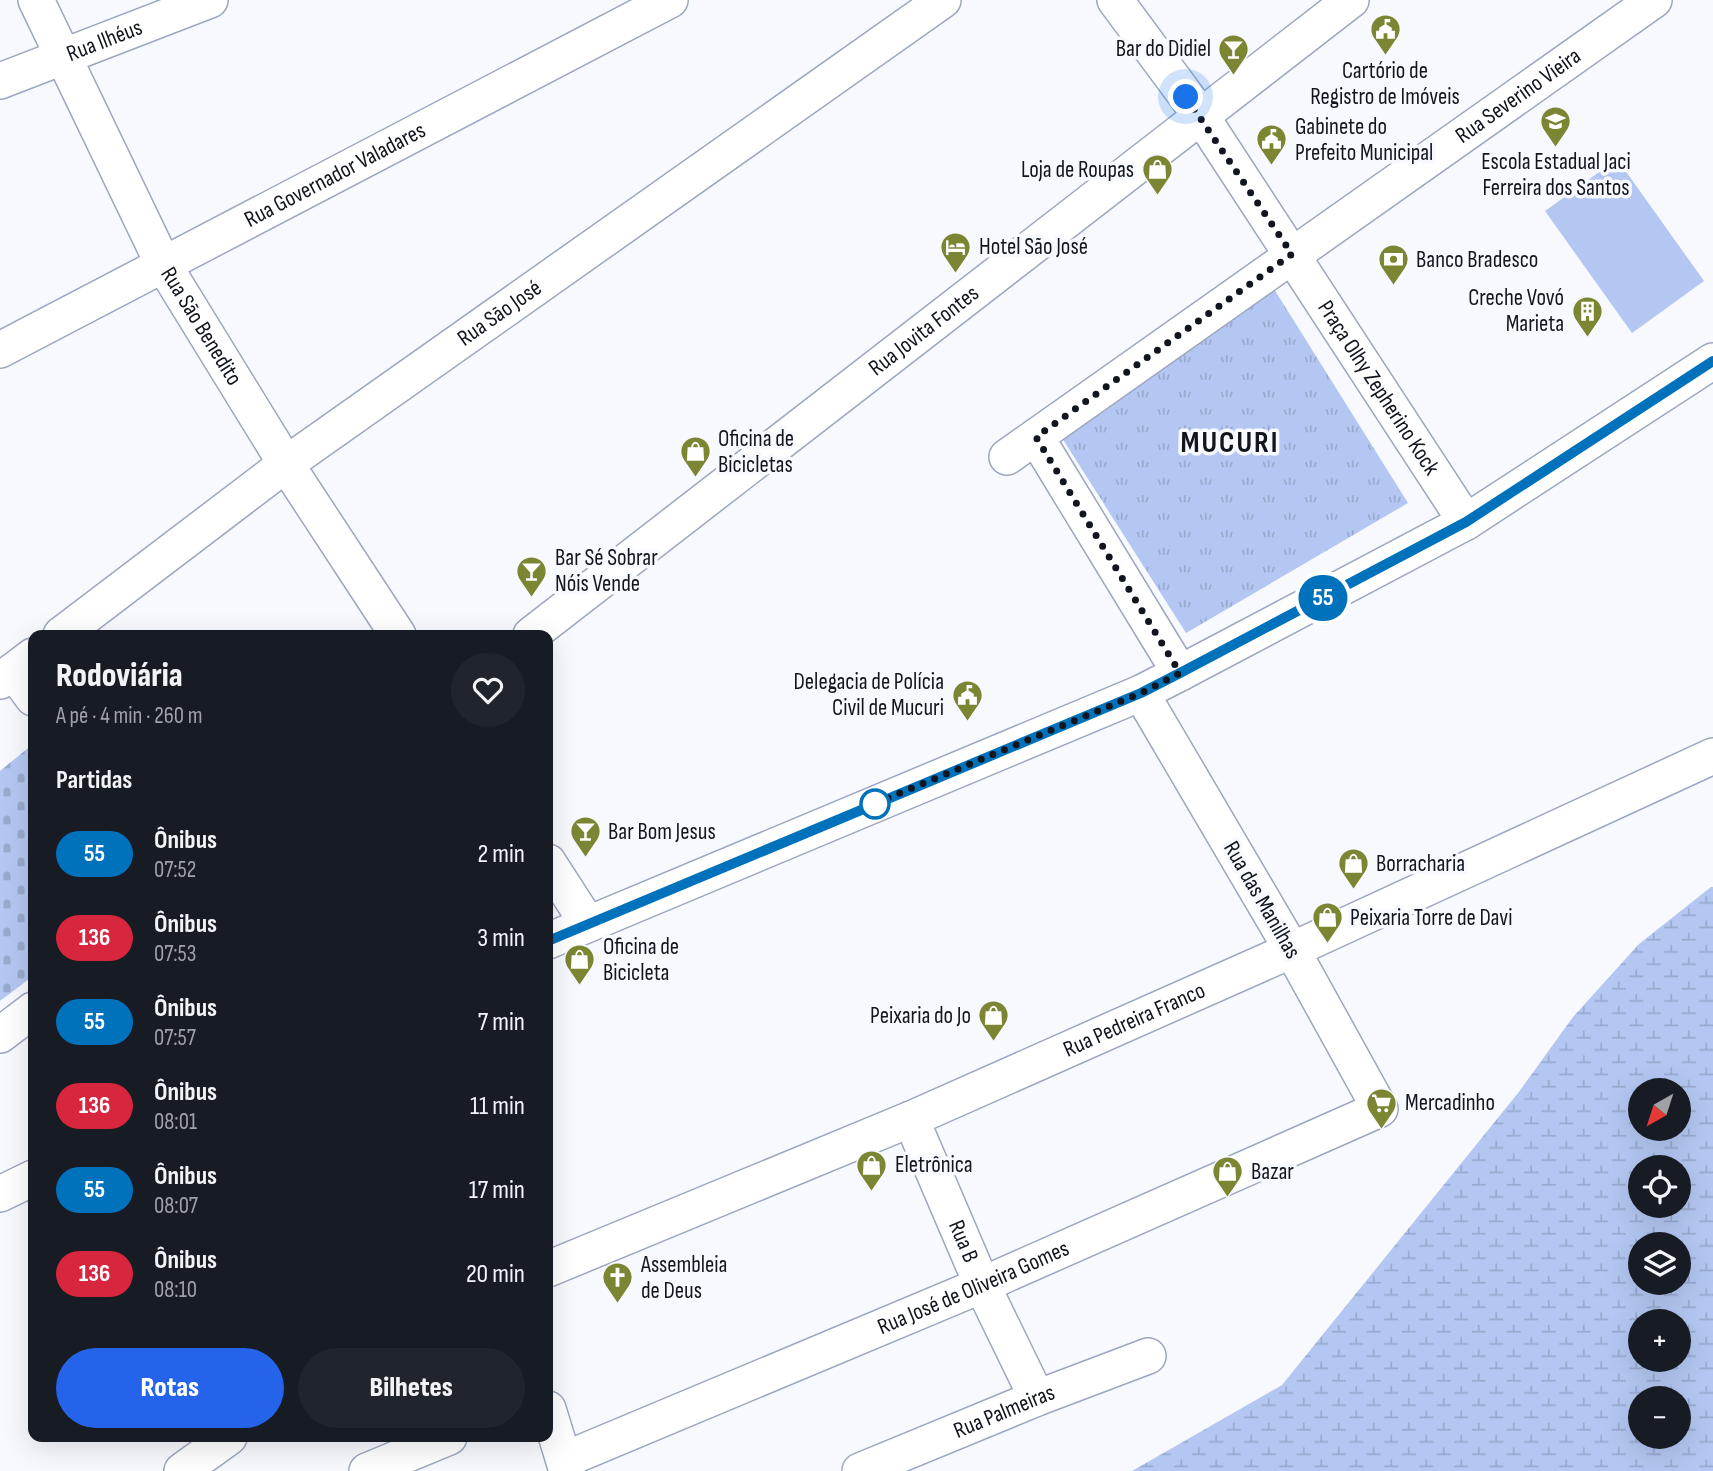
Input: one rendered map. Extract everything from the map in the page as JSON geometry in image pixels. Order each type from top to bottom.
[{"type":"street","name":"Rua São Benedito","points":[[36,0],[163,264],[286,464],[395,630]]},
{"type":"street","name":"Rua Ilhéus","points":[[0,81],[210,0]]},
{"type":"street","name":"Rua Governador Valadares","points":[[0,350],[670,0]]},
{"type":"street","name":"Rua São José","points":[[68,630],[286,464],[943,0]]},
{"type":"street","name":"Praça Olhy Zepherino Kock","points":[[1115,0],[1201,116],[1466,522]]},
{"type":"street","name":"Rua Jovita Fontes","points":[[537,630],[1351,0]]},
{"type":"street","name":"Rua Severino Vieira","points":[[1007,457],[1654,0]]},
{"type":"street","points":[[553,939],[1141,693],[1466,522],[1713,361]]},
{"type":"street","points":[[1036,437],[1180,673]]},
{"type":"street","name":"Rua das Manilhas","points":[[1141,693],[1292,950],[1380,1109]]},
{"type":"street","name":"Rua Pedreira Franco","points":[[553,1267],[911,1119],[1292,950],[1713,757]]},
{"type":"street","points":[[553,870],[589,924]]},
{"type":"street","points":[[0,1035],[28,1014]]},
{"type":"street","name":"Rua José de Oliveira Gomes","points":[[565,1466],[1380,1109]]},
{"type":"street","name":"Rua B","points":[[911,1119],[982,1285],[1037,1398]]},
{"type":"street","points":[[0,1194],[28,1180]]},
{"type":"street","name":"Rua Palmeiras","points":[[860,1471],[1037,1398],[1148,1356]]},
{"type":"street","points":[[553,1426],[565,1466]]},
{"type":"street","points":[[183,1471],[222,1442]]},
{"type":"street","points":[[367,1471],[437,1442]]},
{"type":"green space","points":[[1617,159],[1704,281],[1632,333],[1545,211]]},
{"type":"green space","points":[[1274,289],[1408,503],[1186,633],[1062,438]]},
{"type":"green space","points":[[28,748],[28,980],[0,1001],[0,771]]},
{"type":"green space","points":[[1713,887],[1713,1471],[1132,1471],[1282,1385],[1518,1093],[1573,1017],[1639,944]]},
{"type":"bus line","name":"55","points":[[553,939],[1141,693],[1466,522],[1713,361]]},
{"type":"place","name":"Cartório de Registro de Imóveis","points":[[1385,57]]},
{"type":"place","name":"Bar do Didiel","points":[[1234,76]]},
{"type":"place","name":"Escola Estadual Jaci Ferreira dos Santos","points":[[1556,148]]},
{"type":"place","name":"Gabinete do Prefeito Municipal","points":[[1272,167]]},
{"type":"place","name":"Loja de Roupas","points":[[1157,197]]},
{"type":"place","name":"Hotel São José","points":[[956,274]]},
{"type":"place","name":"Banco Bradesco","points":[[1393,287]]},
{"type":"place","name":"Creche Vovó Marieta","points":[[1587,338]]},
{"type":"place","name":"Oficina de Bicicletas","points":[[695,479]]},
{"type":"place","name":"Bar Sé Sobrar Nóis Vende","points":[[532,598]]},
{"type":"place","name":"Delegacia de Polícia Civil de Mucuri","points":[[967,722]]},
{"type":"place","name":"Bar Bom Jesus","points":[[585,859]]},
{"type":"place","name":"Borracharia","points":[[1353,891]]},
{"type":"place","name":"Peixaria Torre de Davi","points":[[1327,945]]},
{"type":"place","name":"Oficina de Bicicleta","points":[[580,987]]},
{"type":"place","name":"Peixaria do Jo","points":[[994,1043]]},
{"type":"place","name":"Mercadinho","points":[[1382,1130]]},
{"type":"place","name":"Eletrônica","points":[[872,1192]]},
{"type":"place","name":"Bazar","points":[[1228,1199]]},
{"type":"place","name":"Assembleia de Deus","points":[[618,1305]]},
{"type":"district","name":"MUCURI","points":[[1230,443]]},
{"type":"route","points":[[875,804],[864,808],[1141,693],[1180,673],[1036,437],[1292,254],[1186,97]]}]
